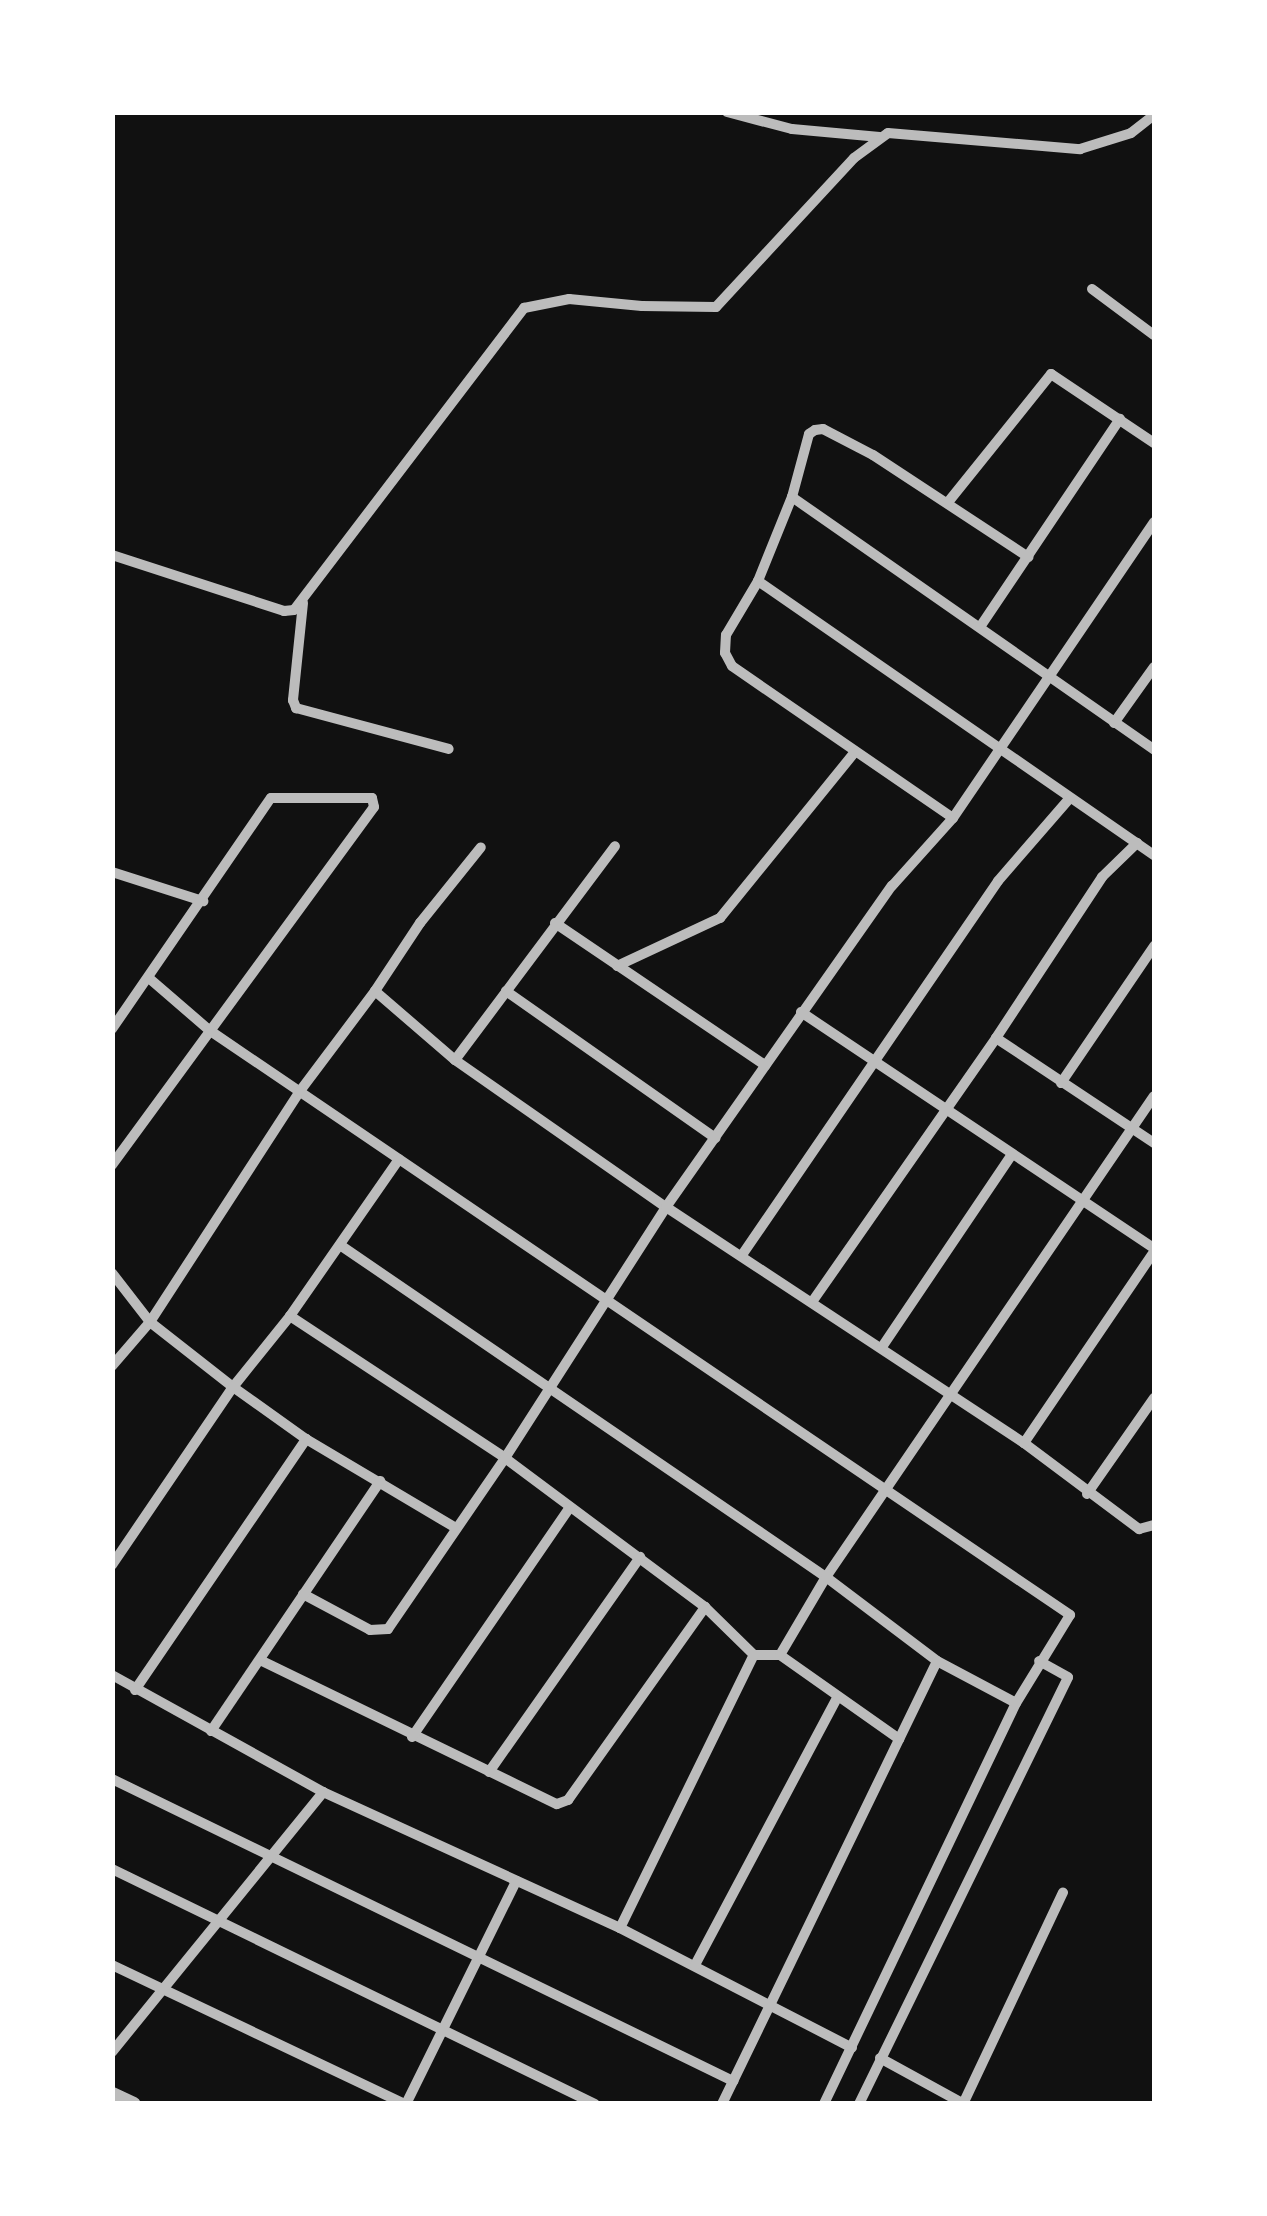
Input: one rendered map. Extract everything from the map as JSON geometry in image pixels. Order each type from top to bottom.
[{"type":"street","points":[[727,112],[792,129],[881,137]]},
{"type":"street","points":[[449,749],[296,708],[293,700],[303,604],[520,311],[543,302],[568,299],[716,307],[854,158],[891,132],[1087,148],[1131,133],[1154,115]]},
{"type":"street","points":[[1092,289],[1154,335]]},
{"type":"street","points":[[949,501],[1046,376],[1059,375],[1154,442]]},
{"type":"street","points":[[980,627],[1120,419]]},
{"type":"street","points":[[953,818],[854,753],[727,661],[726,635],[758,581],[792,497],[809,434],[822,429],[949,501],[1028,556]]},
{"type":"street","points":[[792,497],[1154,750]]},
{"type":"street","points":[[303,1594],[370,1630],[388,1628],[764,1064],[892,886],[953,818],[1154,522]]},
{"type":"street","points":[[112,556],[284,611],[303,604]]},
{"type":"street","points":[[758,581],[1154,855]]},
{"type":"street","points":[[1114,722],[1154,667]]},
{"type":"street","points":[[617,966],[720,918],[854,753]]},
{"type":"street","points":[[112,1029],[275,795],[364,796],[374,801],[112,1165]]},
{"type":"street","points":[[742,1255],[998,881],[1070,798]]},
{"type":"street","points":[[812,1302],[996,1038],[1102,877],[1137,844]]},
{"type":"street","points":[[456,1060],[615,846]]},
{"type":"street","points":[[113,1364],[150,1322],[300,1091],[375,991],[420,922],[481,848]]},
{"type":"street","points":[[112,872],[203,901]]},
{"type":"street","points":[[555,923],[764,1064]]},
{"type":"street","points":[[1060,1083],[1154,946]]},
{"type":"street","points":[[150,979],[209,1030],[886,1494],[1070,1615],[1016,1703],[824,2104]]},
{"type":"street","points":[[375,991],[456,1060],[666,1207],[1024,1443],[1138,1529],[1154,1525]]},
{"type":"street","points":[[506,991],[715,1138]]},
{"type":"street","points":[[802,1012],[1154,1250],[1024,1443]]},
{"type":"street","points":[[996,1038],[1154,1143]]},
{"type":"street","points":[[780,1655],[826,1578],[1154,1096]]},
{"type":"street","points":[[882,1347],[1012,1154]]},
{"type":"street","points":[[112,1565],[398,1159]]},
{"type":"street","points":[[340,1245],[826,1578],[937,1661],[1016,1703]]},
{"type":"street","points":[[112,1273],[150,1322],[234,1387],[306,1439],[454,1527]]},
{"type":"street","points":[[290,1316],[504,1458],[705,1607],[754,1655],[780,1655],[899,1739]]},
{"type":"street","points":[[1088,1494],[1154,1398]]},
{"type":"street","points":[[135,1690],[306,1439]]},
{"type":"street","points":[[211,1731],[380,1482]]},
{"type":"street","points":[[412,1738],[570,1507]]},
{"type":"street","points":[[488,1772],[640,1558]]},
{"type":"street","points":[[260,1660],[412,1738],[551,1802],[568,1800],[705,1607]]},
{"type":"street","points":[[620,1928],[754,1655]]},
{"type":"street","points":[[859,2104],[1068,1677],[1039,1660]]},
{"type":"street","points":[[722,2104],[937,1661]]},
{"type":"street","points":[[112,1675],[323,1792],[620,1928],[768,2008],[852,2048]]},
{"type":"street","points":[[695,1966],[837,1698]]},
{"type":"street","points":[[112,1779],[733,2081]]},
{"type":"street","points":[[112,2052],[323,1792]]},
{"type":"street","points":[[112,1869],[595,2104]]},
{"type":"street","points":[[112,1965],[405,2104],[516,1882]]},
{"type":"street","points":[[880,2058],[964,2103],[1063,1892]]},
{"type":"street","points":[[112,2094],[133,2104]]}]
